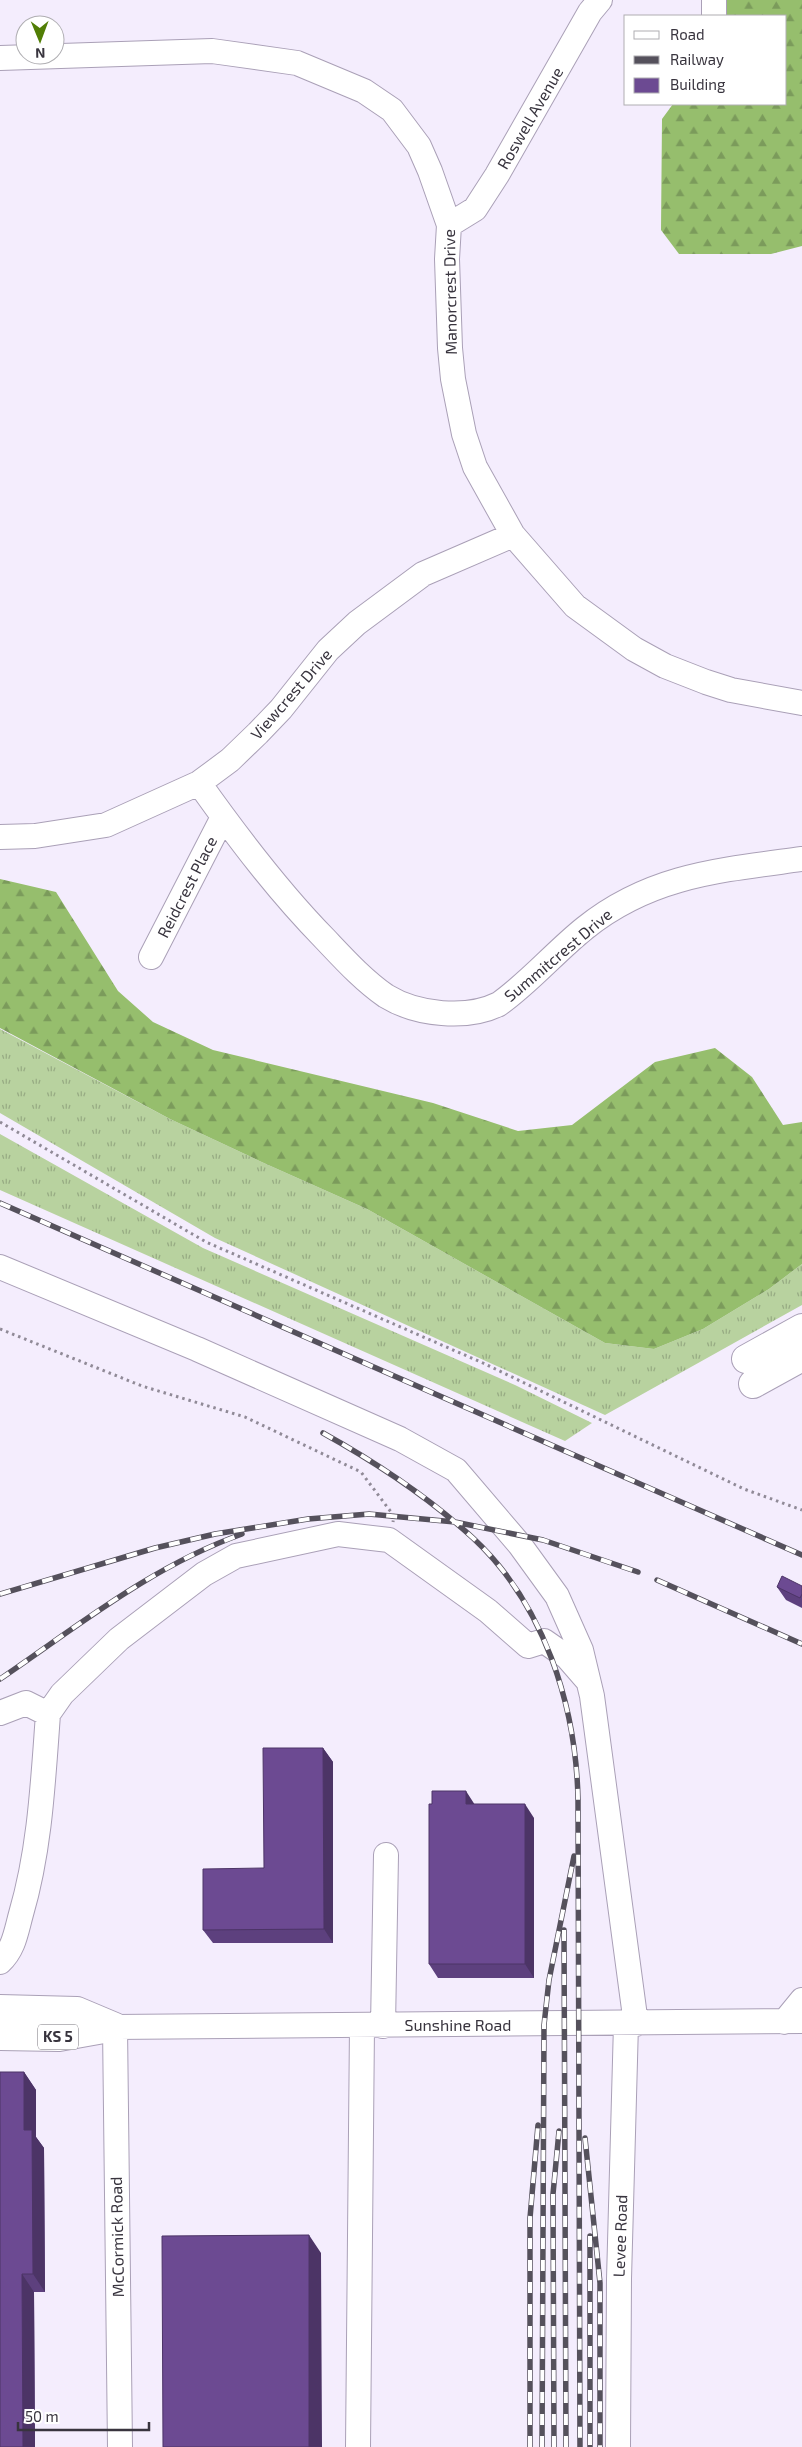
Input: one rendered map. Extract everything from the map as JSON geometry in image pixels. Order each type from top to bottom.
[{"type":"main road","points":[[802,1328],[750,1371],[802,1357]]},
{"type":"main road","name":"Sunshine Road","points":[[0,2009],[77,2011],[115,2028]]},
{"type":"main road","name":"Sunshine Road","points":[[0,2036],[59,2037],[115,2028]]},
{"type":"street","name":"Roswell Avenue","points":[[449,225],[475,209],[484,196],[590,12],[600,0]]},
{"type":"street","points":[[714,0],[714,15]]},
{"type":"street","name":"Manorcrest Drive","points":[[0,58],[212,52],[297,63],[364,90],[392,110],[419,146],[449,225],[447,260],[450,348],[453,379],[462,425],[475,467],[513,535],[575,606],[634,649],[665,666],[706,682],[732,690],[802,703]]},
{"type":"street","name":"Viewcrest Drive","points":[[0,837],[34,836],[106,825],[199,782],[230,760],[258,733],[281,709],[328,650],[357,623],[423,574],[513,535]]},
{"type":"street","name":"Summitcrest Drive","points":[[199,782],[223,817],[289,902],[356,972],[387,996],[425,1010],[448,1014],[466,1014],[486,1010],[499,1004],[585,928],[613,908],[666,882],[706,872],[802,859]]},
{"type":"street","name":"Reidcrest Place","points":[[151,957],[223,817]]},
{"type":"street","name":"Levee Road","points":[[0,1267],[197,1350],[400,1439],[456,1470],[520,1545],[557,1596],[582,1650],[590,1684],[631,2024],[619,2279],[618,2447]]},
{"type":"street","points":[[0,1962],[10,1952],[29,1886],[40,1820],[48,1714],[62,1694],[119,1638],[204,1574],[236,1556],[338,1534],[389,1540],[488,1611],[528,1646],[544,1641],[567,1657],[590,1684]]},
{"type":"street","points":[[0,1713],[26,1704],[48,1714]]},
{"type":"street","points":[[358,2447],[373,2026],[386,1855]]},
{"type":"street","points":[[793,2022],[802,2000]]},
{"type":"street","name":"Sunshine Road","points":[[115,2028],[793,2022]]},
{"type":"street","name":"McCormick Road","points":[[115,2028],[120,2447]]},
{"type":"path","points":[[0,1122],[206,1242],[483,1363],[744,1489],[802,1510]]},
{"type":"path","points":[[0,1329],[142,1386],[245,1417],[360,1472],[394,1516],[389,1540]]},
{"type":"green space","points":[[722,0],[802,0],[802,246],[771,254],[679,254],[661,230],[662,119],[672,105],[787,105],[787,15],[722,15]]},
{"type":"green space","points":[[0,879],[56,892],[118,991],[153,1022],[213,1050],[433,1103],[518,1131],[572,1125],[655,1062],[715,1048],[752,1077],[783,1125],[802,1122],[802,1264],[769,1289],[703,1329],[654,1349],[605,1343],[367,1209],[170,1119],[0,1028]]},
{"type":"green space","points":[[0,1029],[170,1119],[367,1209],[605,1343],[654,1349],[703,1329],[769,1289],[802,1264],[802,1305],[605,1415],[215,1238],[0,1113]]},
{"type":"green space","points":[[0,1134],[203,1248],[515,1385],[592,1423],[565,1441],[0,1190]]},
{"type":"building","points":[[782,1576],[802,1586],[800,1598],[777,1587]]},
{"type":"building","points":[[263,1748],[323,1748],[324,1929],[203,1930],[203,1869],[264,1868]]},
{"type":"building","points":[[432,1791],[466,1791],[466,1804],[525,1804],[525,1964],[429,1964],[429,1804],[432,1804]]},
{"type":"building","points":[[0,2072],[24,2072],[24,2130],[32,2130],[33,2274],[22,2274],[23,2447],[0,2447]]},
{"type":"building","points":[[309,2235],[309,2447],[163,2447],[162,2236]]},
{"type":"railway","points":[[0,1203],[802,1555]]},
{"type":"railway","points":[[323,1433],[363,1456],[420,1494],[473,1538],[498,1564],[519,1593],[537,1625],[563,1693],[571,1728],[578,1799],[580,2447]]},
{"type":"railway","points":[[0,1594],[155,1548],[215,1534],[308,1519],[369,1514],[455,1522],[543,1540],[638,1572]]},
{"type":"railway","points":[[0,1679],[87,1618],[146,1580],[209,1547],[242,1534]]},
{"type":"railway","points":[[657,1580],[802,1644]]},
{"type":"railway","points":[[542,2447],[544,2025],[549,1980],[574,1856]]},
{"type":"railway","points":[[564,1930],[566,2447]]},
{"type":"railway","points":[[530,2447],[530,2218],[538,2125]]},
{"type":"railway","points":[[554,2447],[553,2194],[559,2131]]},
{"type":"railway","points":[[585,2138],[600,2283],[600,2447]]},
{"type":"railway","points":[[590,2236],[590,2447]]}]
